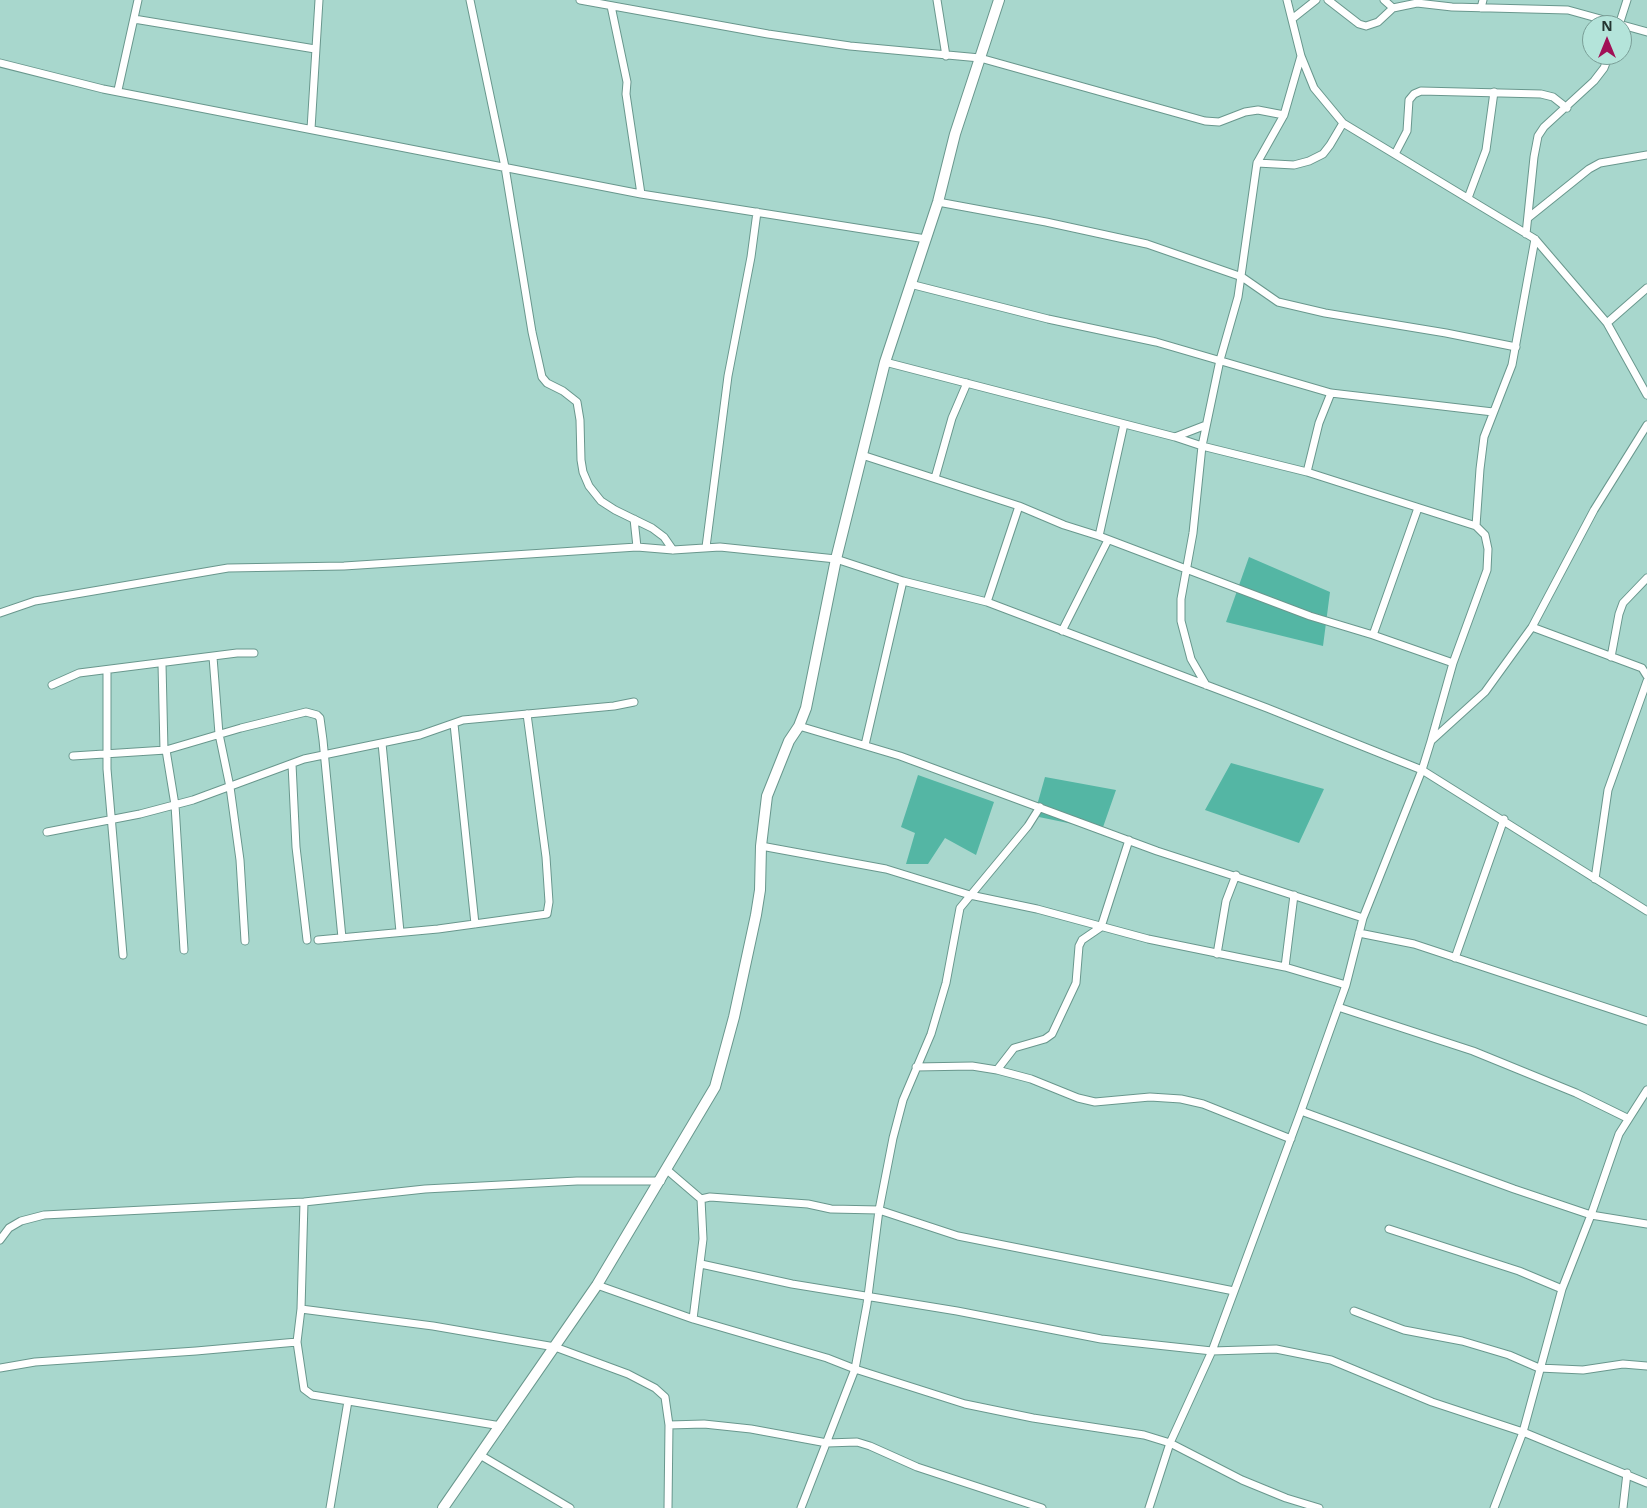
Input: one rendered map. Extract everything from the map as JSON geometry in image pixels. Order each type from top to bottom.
[{"type":"street","points":[[118,90],[138,0]]},
{"type":"street","points":[[310,130],[318,0]]},
{"type":"street","points":[[470,0],[505,167],[532,332],[542,377],[546,383],[563,391],[576,402],[580,420],[580,460],[583,472],[601,501],[658,532],[673,550]]},
{"type":"street","points":[[580,0],[768,34],[946,56],[980,58],[1205,121],[1219,122],[1245,112],[1258,110],[1284,115]]},
{"type":"street","points":[[938,0],[946,56]]},
{"type":"street","points":[[443,1508],[598,1285],[715,1087],[734,1017],[760,890],[761,846],[767,796],[789,741],[799,726],[806,708],[836,559],[885,362],[938,202],[956,134],[999,0]]},
{"type":"street","points":[[1287,0],[1301,56],[1314,88],[1343,122],[1535,239],[1607,323],[1647,395]]},
{"type":"street","points":[[1292,19],[1316,0]]},
{"type":"street","points":[[1328,0],[1359,24],[1366,26],[1378,22],[1393,8],[1417,3],[1481,8],[1568,10],[1587,15]]},
{"type":"street","points":[[1384,0],[1393,8]]},
{"type":"street","points":[[1481,8],[1483,0]]},
{"type":"street","points":[[1622,15],[1626,0]]},
{"type":"street","points":[[610,6],[627,82],[626,94],[641,194]]},
{"type":"street","points":[[134,19],[314,49]]},
{"type":"street","points":[[1632,28],[1647,32]]},
{"type":"street","points":[[1206,685],[1191,659],[1181,621],[1180,599],[1188,570],[1202,446],[1220,360],[1235,313],[1242,277],[1257,164],[1284,115],[1301,56]]},
{"type":"street","points":[[0,63],[104,89],[118,90],[310,130],[641,194],[926,239]]},
{"type":"street","points":[[1526,234],[1538,136],[1544,127],[1567,108],[1594,81],[1605,65]]},
{"type":"street","points":[[1395,154],[1405,138],[1409,100],[1414,94],[1421,91],[1548,94],[1567,108]]},
{"type":"street","points":[[1468,198],[1486,150],[1494,92]]},
{"type":"street","points":[[1257,164],[1294,165],[1309,161],[1323,154],[1343,122]]},
{"type":"street","points":[[1528,218],[1589,169],[1600,163],[1647,155]]},
{"type":"street","points":[[938,202],[1046,222],[1147,244],[1242,277],[1278,302],[1325,313],[1446,332],[1516,347]]},
{"type":"street","points":[[706,547],[728,376],[751,257],[757,212]]},
{"type":"street","points":[[1476,526],[1483,445],[1493,412],[1506,384],[1516,347],[1535,239]]},
{"type":"street","points":[[910,284],[1048,319],[1156,342],[1331,392],[1493,412]]},
{"type":"street","points":[[1607,323],[1647,288]]},
{"type":"street","points":[[885,362],[1307,472],[1476,526],[1485,535],[1488,549],[1487,570],[1453,663],[1422,770],[1363,918],[1346,985],[1302,1111],[1212,1352],[1170,1443],[1149,1508]]},
{"type":"street","points":[[935,478],[952,418],[967,383]]},
{"type":"street","points":[[1307,472],[1319,423],[1331,392]]},
{"type":"street","points":[[1098,536],[1124,424]]},
{"type":"street","points":[[1175,437],[1206,425]]},
{"type":"street","points":[[1431,741],[1485,692],[1532,627],[1594,510],[1647,426]]},
{"type":"street","points":[[862,455],[935,478],[971,492],[1019,506],[1064,525],[1310,616],[1373,635],[1453,663]]},
{"type":"street","points":[[987,602],[1019,506]]},
{"type":"street","points":[[1373,635],[1418,508]]},
{"type":"street","points":[[634,519],[637,547]]},
{"type":"street","points":[[1062,631],[1108,540]]},
{"type":"street","points":[[0,613],[35,601],[228,568],[344,566],[637,547],[673,550],[706,547],[836,559],[903,581],[987,602],[1422,770],[1647,911]]},
{"type":"street","points":[[1611,657],[1619,614],[1623,603],[1647,578]]},
{"type":"street","points":[[865,744],[903,581]]},
{"type":"street","points":[[1532,627],[1642,668],[1647,676]]},
{"type":"street","points":[[52,685],[79,673],[254,654]]},
{"type":"street","points":[[213,657],[218,734],[230,787],[242,880],[245,941]]},
{"type":"street","points":[[162,664],[165,750],[175,805],[184,950]]},
{"type":"street","points":[[107,670],[106,753],[110,820],[123,956]]},
{"type":"street","points":[[1595,880],[1608,790],[1647,681]]},
{"type":"street","points":[[47,832],[175,805],[292,764],[323,755],[420,735],[463,720],[614,706],[634,702]]},
{"type":"street","points":[[73,756],[165,750],[218,734],[306,712],[313,712],[320,718],[342,938]]},
{"type":"street","points":[[318,940],[544,916],[549,911],[546,857],[527,714]]},
{"type":"street","points":[[454,724],[475,924]]},
{"type":"street","points":[[799,726],[865,744],[1129,840],[1363,918]]},
{"type":"street","points":[[382,743],[400,932]]},
{"type":"street","points":[[292,764],[296,847],[307,940]]},
{"type":"street","points":[[801,1508],[855,1370],[879,1210],[893,1138],[916,1067],[931,1034],[946,983],[960,908],[1028,826],[1040,807]]},
{"type":"street","points":[[1455,958],[1504,820]]},
{"type":"street","points":[[997,1070],[1014,1048],[1045,1039],[1052,1034],[1076,983],[1079,946],[1082,940],[1101,927],[1129,840]]},
{"type":"street","points":[[761,846],[886,869],[970,895],[1037,909],[1101,927],[1217,954],[1285,967],[1346,985]]},
{"type":"street","points":[[1217,954],[1226,901],[1236,875]]},
{"type":"street","points":[[1285,967],[1294,896]]},
{"type":"street","points":[[1359,933],[1414,944],[1647,1021]]},
{"type":"street","points":[[1338,1007],[1473,1051],[1576,1093],[1627,1118]]},
{"type":"street","points":[[916,1067],[972,1066],[997,1070],[1031,1079],[1078,1098],[1095,1102],[1150,1097],[1181,1099],[1203,1104],[1291,1140]]},
{"type":"street","points":[[1494,1508],[1523,1432],[1562,1289],[1591,1215],[1619,1134],[1627,1118],[1647,1090]]},
{"type":"street","points":[[1302,1111],[1514,1190],[1591,1215],[1647,1224]]},
{"type":"street","points":[[666,1169],[701,1199],[701,1264],[693,1319]]},
{"type":"street","points":[[0,1240],[9,1228],[21,1221],[44,1215],[304,1202],[444,1188],[578,1181],[661,1181]]},
{"type":"street","points":[[701,1199],[710,1197],[808,1204],[831,1209],[879,1210],[958,1236],[1234,1291]]},
{"type":"street","points":[[304,1202],[301,1309],[297,1342],[304,1389],[312,1395],[501,1426]]},
{"type":"street","points":[[1389,1229],[1519,1271],[1562,1289]]},
{"type":"street","points":[[701,1264],[792,1284],[867,1298],[957,1311],[1102,1339],[1212,1352],[1276,1350],[1331,1360],[1432,1402],[1523,1432],[1627,1473],[1647,1483]]},
{"type":"street","points":[[598,1285],[693,1319],[826,1358],[855,1370],[965,1404],[1055,1422],[1129,1431],[1170,1443],[1242,1480],[1286,1498],[1320,1508]]},
{"type":"street","points":[[301,1309],[433,1326],[555,1347],[628,1374],[655,1388],[665,1397],[669,1425],[668,1508]]},
{"type":"street","points":[[1354,1311],[1404,1330],[1462,1341],[1509,1355],[1539,1368],[1583,1370],[1623,1364],[1647,1366]]},
{"type":"street","points":[[0,1368],[35,1362],[196,1352],[297,1342]]},
{"type":"street","points":[[330,1508],[348,1401]]},
{"type":"street","points":[[669,1425],[704,1424],[751,1429],[827,1444],[857,1442],[917,1467],[1042,1508]]},
{"type":"street","points":[[480,1455],[570,1508]]},
{"type":"street","points":[[1624,1508],[1627,1473]]},
{"type":"green space","points":[[1249,557],[1330,592],[1323,646],[1226,622]]},
{"type":"green space","points":[[1231,763],[1324,789],[1299,843],[1205,810]]},
{"type":"green space","points":[[918,775],[994,802],[976,855],[945,838],[928,864],[906,864],[915,833],[901,827]]},
{"type":"green space","points":[[1045,777],[1116,790],[1102,830],[1034,816]]}]
